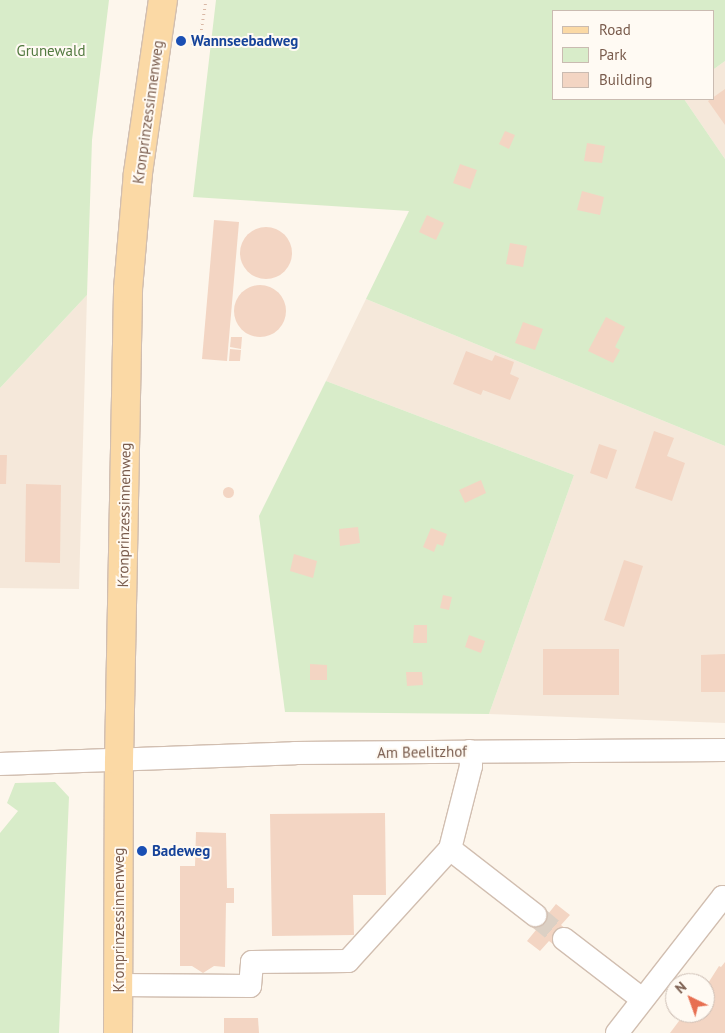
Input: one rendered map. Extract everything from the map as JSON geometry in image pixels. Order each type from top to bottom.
[{"type":"main road","name":"Kronprinzessinnenweg","points":[[118,1033],[119,760],[128,289],[138,174],[163,0]]},
{"type":"street","name":"Am Beelitzhof","points":[[119,760],[470,751],[725,750]]},
{"type":"street","points":[[118,985],[250,986],[252,962],[348,961],[450,849],[471,766],[470,751]]},
{"type":"street","points":[[0,764],[119,760]]},
{"type":"street","points":[[450,849],[535,915]]},
{"type":"street","points":[[617,1033],[723,897],[725,898]]},
{"type":"street","points":[[564,939],[642,1000]]},
{"type":"path","points":[[181,42],[199,44],[206,0]]},
{"type":"shaded area","points":[[725,61],[725,159],[685,100],[715,100],[715,68]]},
{"type":"shaded area","points":[[87,295],[79,589],[0,588],[0,388]]},
{"type":"shaded area","points":[[366,299],[725,446],[725,723],[489,714],[574,475],[326,381]]},
{"type":"green space","name":"Grunewald","points":[[0,0],[109,0],[92,140],[87,295],[0,388]]},
{"type":"green space","points":[[216,0],[725,0],[725,61],[715,68],[715,10],[552,10],[552,100],[685,100],[725,159],[725,446],[366,299],[409,211],[193,197]]},
{"type":"green space","points":[[326,381],[574,475],[489,714],[285,712],[259,516]]},
{"type":"green space","points":[[55,782],[69,797],[59,1033],[0,1033],[0,833],[18,811],[7,803],[15,783]]},
{"type":"building","points":[[725,89],[725,125],[708,101],[715,100],[715,96]]},
{"type":"building","points":[[505,131],[515,135],[509,149],[499,144]]},
{"type":"building","points":[[587,143],[605,146],[602,163],[584,161]]},
{"type":"building","points":[[460,164],[477,170],[470,189],[453,183]]},
{"type":"building","points":[[582,191],[604,197],[600,215],[577,210]]},
{"type":"building","points":[[427,215],[444,223],[436,240],[419,232]]},
{"type":"building","points":[[214,220],[239,222],[227,361],[202,359]]},
{"type":"building","points":[[261,227],[271,227],[285,234],[292,248],[292,258],[285,272],[271,279],[261,279],[251,275],[244,268],[240,258],[240,248],[244,238],[251,231]]},
{"type":"building","points":[[510,243],[527,246],[523,267],[506,264]]},
{"type":"building","points":[[255,285],[265,285],[279,292],[286,306],[286,316],[279,330],[265,337],[255,337],[245,333],[238,326],[234,316],[234,306],[238,296],[245,289]]},
{"type":"building","points":[[606,317],[625,327],[615,347],[620,350],[613,363],[588,351]]},
{"type":"building","points":[[523,322],[543,329],[535,350],[515,343]]},
{"type":"building","points":[[231,337],[242,337],[241,349],[230,347]]},
{"type":"building","points":[[230,349],[241,350],[240,361],[229,361]]},
{"type":"building","points":[[466,351],[492,361],[495,355],[514,362],[510,374],[519,378],[510,400],[483,390],[481,395],[453,384]]},
{"type":"building","points":[[654,431],[674,438],[667,456],[685,463],[672,501],[635,488]]},
{"type":"building","points":[[599,444],[617,450],[607,479],[590,473]]},
{"type":"building","points":[[0,455],[7,455],[6,484],[0,484]]},
{"type":"building","points":[[481,480],[486,493],[465,503],[459,490]]},
{"type":"building","points":[[26,484],[61,485],[60,563],[25,562]]},
{"type":"building","points":[[226,487],[230,487],[233,492],[232,496],[226,497],[223,494],[223,490]]},
{"type":"building","points":[[358,527],[360,543],[340,546],[339,529]]},
{"type":"building","points":[[431,528],[447,534],[443,546],[437,544],[434,552],[423,547]]},
{"type":"building","points":[[294,554],[317,561],[313,578],[290,571]]},
{"type":"building","points":[[624,560],[643,566],[624,627],[604,620]]},
{"type":"building","points":[[443,595],[452,597],[449,610],[440,608]]},
{"type":"building","points":[[414,625],[427,625],[427,643],[413,643]]},
{"type":"building","points":[[469,635],[485,641],[481,653],[465,647]]},
{"type":"building","points":[[543,649],[619,649],[619,695],[543,695]]},
{"type":"building","points":[[725,654],[725,692],[701,692],[701,655]]},
{"type":"building","points":[[310,664],[327,665],[327,680],[310,680]]},
{"type":"building","points":[[406,672],[422,672],[423,685],[407,686]]},
{"type":"building","points":[[385,813],[386,895],[353,895],[354,935],[272,936],[270,814]]},
{"type":"building","points":[[196,832],[226,833],[227,888],[234,888],[234,903],[226,903],[225,967],[214,966],[203,973],[192,966],[180,966],[180,866],[195,866]]},
{"type":"building","points":[[556,904],[570,915],[561,925],[570,932],[557,947],[549,941],[540,951],[527,941],[536,930],[527,924],[540,908],[548,914]]},
{"type":"building","points":[[725,962],[725,1033],[670,1033],[678,1023],[715,1023],[715,973],[719,966],[721,967]]},
{"type":"building","points":[[224,1018],[258,1018],[259,1033],[224,1033]]},
{"type":"tunnel","points":[[535,915],[564,939]]},
{"type":"place","name":"Wannseebadweg","points":[[181,41]]},
{"type":"place","name":"Badeweg","points":[[142,851]]}]
